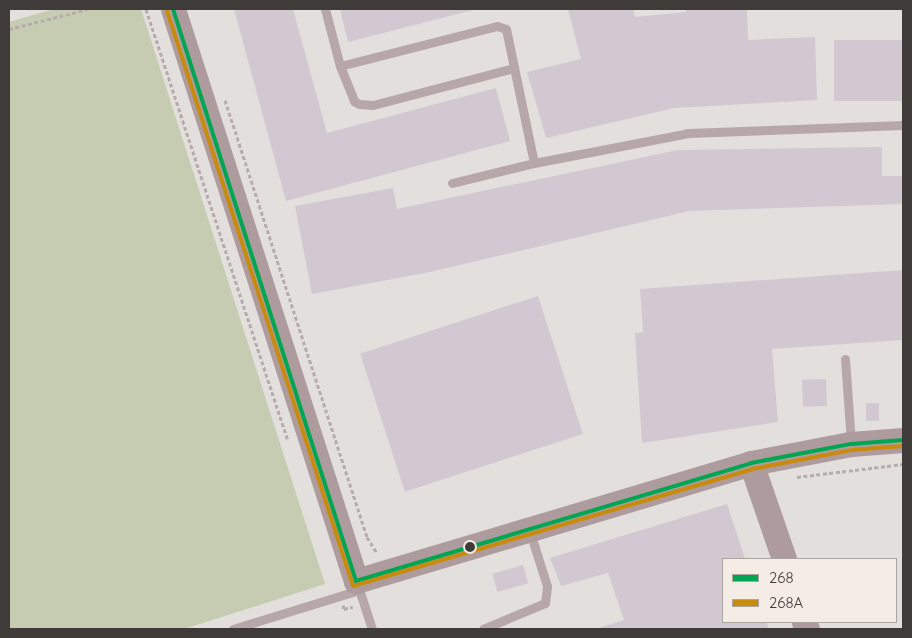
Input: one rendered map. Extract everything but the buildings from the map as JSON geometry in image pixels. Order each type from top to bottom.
[{"type":"street","points":[[173,9],[355,593],[529,531],[751,463],[851,444],[903,440]]},
{"type":"street","points":[[751,463],[784,558]]},
{"type":"lane","points":[[325,9],[340,66],[354,101],[364,106],[514,68]]},
{"type":"lane","points":[[340,66],[497,26],[506,29],[509,34],[514,68],[534,163]]},
{"type":"lane","points":[[452,183],[534,163],[688,133],[903,124]]},
{"type":"lane","points":[[845,359],[851,444]]},
{"type":"lane","points":[[483,629],[545,603],[547,586],[529,531]]},
{"type":"lane","points":[[233,629],[355,593],[372,629]]},
{"type":"path","points":[[9,29],[88,9]]},
{"type":"path","points":[[146,9],[291,450]]},
{"type":"path","points":[[223,94],[367,538],[374,552],[386,556]]},
{"type":"path","points":[[789,478],[903,464]]},
{"type":"green space","points":[[54,9],[141,9],[325,584],[184,629],[9,629],[9,22]]},
{"type":"transit line","name":"268","points":[[173,9],[356,581],[751,463],[851,444],[903,440]]},
{"type":"transit line","name":"268A","points":[[167,11],[353,586],[752,469],[852,450],[903,446]]}]
